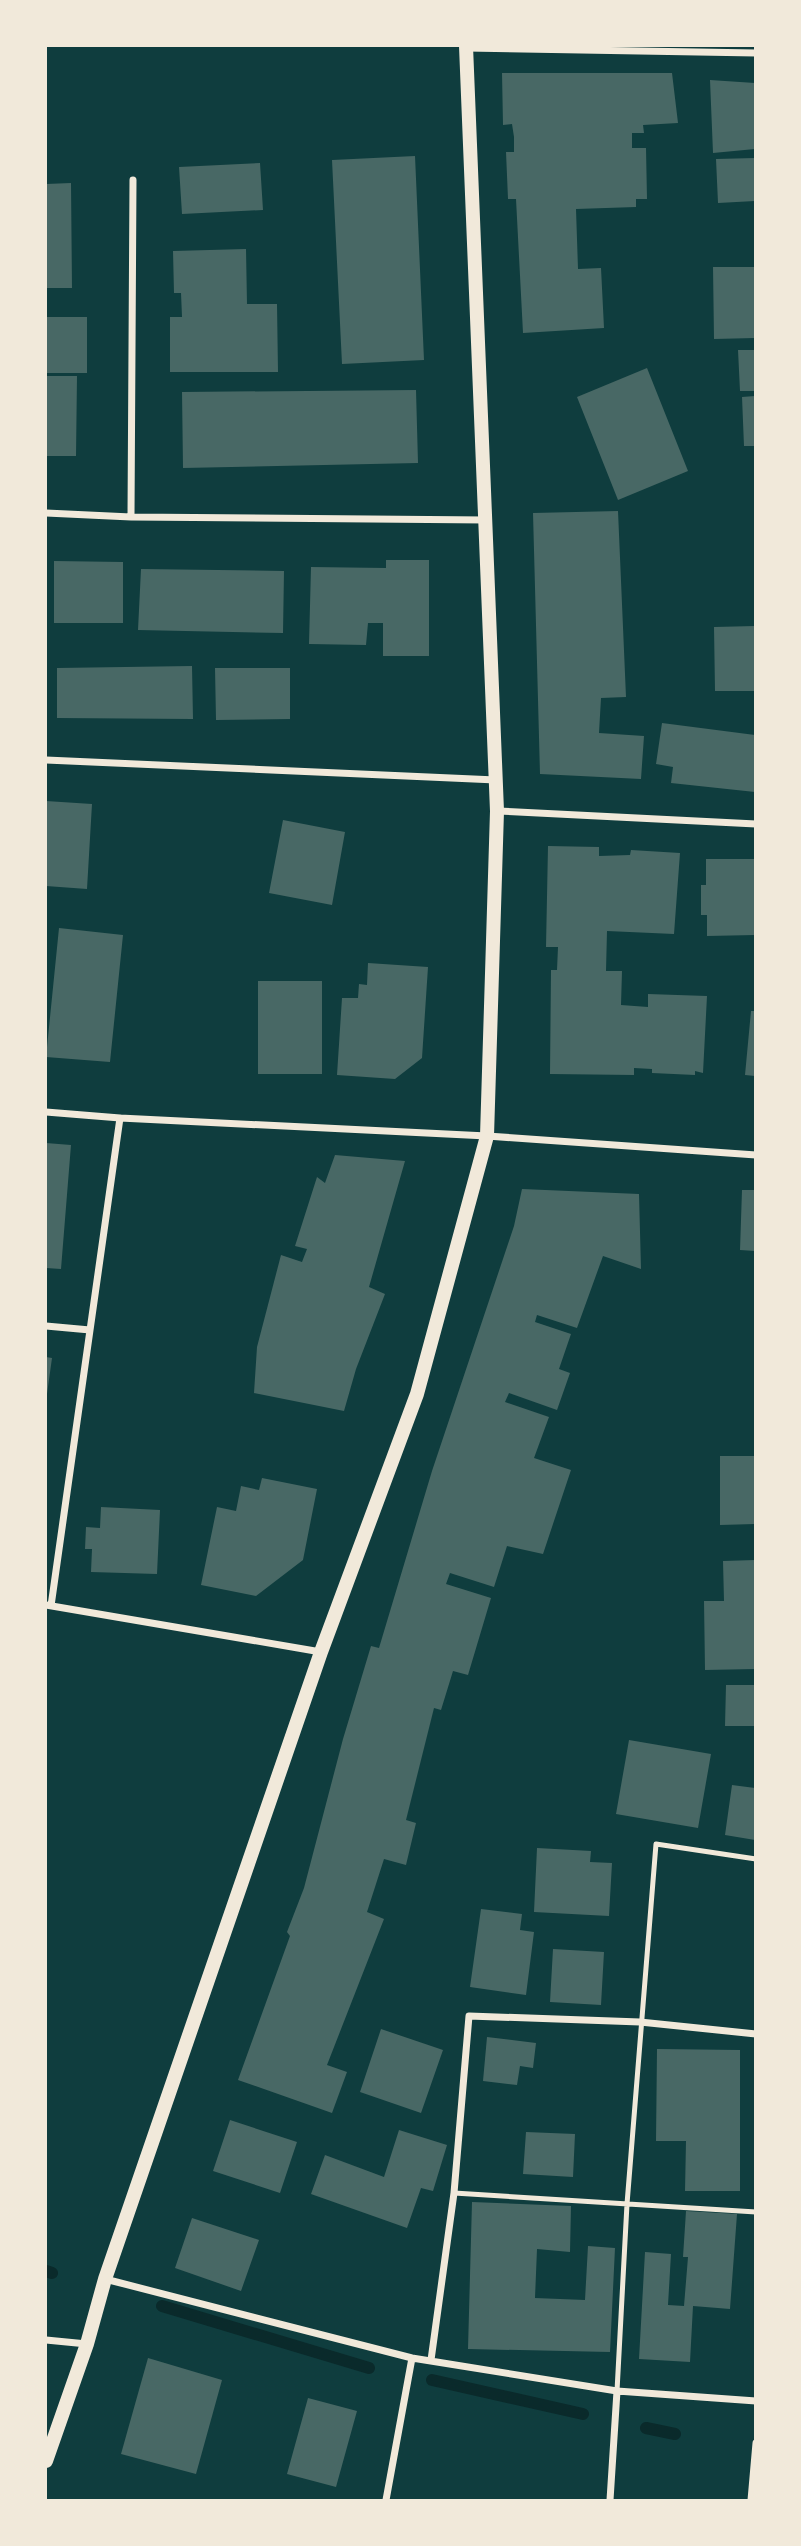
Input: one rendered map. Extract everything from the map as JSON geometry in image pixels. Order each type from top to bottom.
[{"type":"main road","points":[[46,2461],[87,2344],[105,2279],[321,1652],[417,1395],[487,1136],[497,811],[466,47]]},
{"type":"street","points":[[466,47],[755,53]]},
{"type":"street","points":[[131,517],[133,180]]},
{"type":"street","points":[[46,513],[131,517],[486,520]]},
{"type":"street","points":[[46,760],[496,780]]},
{"type":"street","points":[[497,811],[755,824]]},
{"type":"street","points":[[46,1112],[487,1136],[755,1155]]},
{"type":"street","points":[[120,1118],[48,1606],[321,1652]]},
{"type":"street","points":[[46,1326],[90,1330]]},
{"type":"street","points":[[431,2360],[454,2193],[469,2016],[640,2022],[755,2034]]},
{"type":"street","points":[[105,2279],[412,2358],[617,2391],[755,2401]]},
{"type":"street","points":[[46,2340],[87,2344]]},
{"type":"street","points":[[386,2501],[412,2358]]},
{"type":"street","points":[[610,2501],[617,2391]]},
{"type":"street","points":[[751,2501],[755,2443]]},
{"type":"lane","points":[[617,2391],[627,2204],[656,1844],[755,1859]]},
{"type":"lane","points":[[454,2193],[755,2212]]},
{"type":"building","points":[[502,73],[672,73],[678,123],[643,125],[644,133],[632,133],[632,148],[646,148],[647,199],[636,199],[636,207],[576,209],[578,269],[601,268],[604,328],[523,333],[516,199],[508,199],[506,152],[514,152],[514,137],[512,124],[503,125]]},
{"type":"building","points":[[710,80],[755,83],[755,149],[713,153]]},
{"type":"building","points":[[415,156],[424,360],[342,364],[332,160]]},
{"type":"building","points":[[755,158],[755,201],[718,203],[716,159]]},
{"type":"building","points":[[260,163],[263,210],[182,214],[179,167]]},
{"type":"building","points":[[71,183],[72,288],[46,288],[46,184]]},
{"type":"building","points":[[246,249],[247,304],[277,304],[278,372],[170,372],[170,317],[182,317],[181,293],[174,293],[173,251]]},
{"type":"building","points":[[713,267],[755,267],[755,338],[714,339]]},
{"type":"building","points":[[46,317],[87,317],[87,373],[46,373]]},
{"type":"building","points":[[738,350],[755,350],[755,391],[740,391]]},
{"type":"building","points":[[647,368],[688,471],[618,500],[577,397]]},
{"type":"building","points":[[46,376],[77,376],[76,456],[46,456]]},
{"type":"building","points":[[416,390],[418,463],[183,468],[182,392]]},
{"type":"building","points":[[755,396],[755,446],[744,446],[742,397]]},
{"type":"building","points":[[618,511],[626,697],[601,698],[599,733],[644,736],[641,779],[540,774],[533,513]]},
{"type":"building","points":[[386,560],[429,560],[429,656],[383,656],[383,623],[368,623],[366,645],[309,644],[311,567],[386,568]]},
{"type":"building","points":[[54,561],[123,562],[123,623],[54,623]]},
{"type":"building","points":[[141,569],[284,571],[283,633],[138,630]]},
{"type":"building","points":[[755,626],[755,691],[715,691],[714,627]]},
{"type":"building","points":[[192,666],[193,719],[57,718],[57,668]]},
{"type":"building","points":[[215,668],[290,668],[290,719],[216,720]]},
{"type":"building","points":[[662,723],[755,735],[755,792],[671,783],[673,767],[656,764]]},
{"type":"building","points":[[46,801],[92,804],[87,889],[46,886]]},
{"type":"building","points":[[283,820],[345,832],[332,905],[269,893]]},
{"type":"building","points":[[548,846],[599,847],[599,856],[630,855],[631,850],[680,853],[674,934],[607,931],[606,971],[622,971],[621,1005],[648,1007],[648,994],[707,996],[703,1073],[652,1073],[652,1069],[634,1068],[634,1075],[550,1074],[551,970],[557,970],[558,947],[546,947]]},
{"type":"building","points":[[706,859],[755,859],[755,935],[707,936],[707,915],[701,915],[701,885],[706,885]]},
{"type":"building","points":[[59,928],[123,935],[110,1062],[46,1057]]},
{"type":"building","points":[[368,963],[428,967],[422,1058],[395,1079],[337,1075],[342,998],[358,998],[359,984],[367,985]]},
{"type":"building","points":[[258,981],[322,981],[322,1074],[258,1074]]},
{"type":"building","points":[[751,1011],[755,1011],[755,1076],[745,1075]]},
{"type":"building","points":[[46,1143],[71,1145],[61,1269],[46,1268]]},
{"type":"building","points":[[335,1155],[405,1161],[369,1287],[385,1294],[356,1369],[344,1411],[254,1393],[257,1347],[281,1255],[302,1262],[307,1249],[295,1246],[317,1177],[325,1183]]},
{"type":"building","points":[[522,1189],[639,1194],[641,1269],[603,1256],[577,1328],[537,1315],[535,1322],[571,1334],[559,1369],[570,1373],[557,1410],[509,1393],[505,1402],[549,1417],[534,1458],[571,1470],[543,1554],[507,1546],[494,1587],[450,1573],[446,1584],[491,1598],[468,1675],[453,1671],[441,1710],[434,1708],[406,1820],[416,1823],[406,1865],[384,1859],[367,1912],[384,1919],[327,2065],[347,2072],[332,2113],[238,2080],[290,1936],[287,1932],[304,1888],[343,1739],[371,1646],[379,1648],[432,1471],[514,1226]]},
{"type":"building","points":[[742,1190],[755,1190],[755,1251],[740,1250]]},
{"type":"building","points":[[46,1357],[52,1358],[47,1394],[46,1393]]},
{"type":"building","points":[[720,1456],[755,1456],[755,1524],[720,1525]]},
{"type":"building","points":[[262,1478],[317,1489],[303,1560],[256,1596],[201,1585],[217,1507],[236,1511],[241,1486],[259,1490]]},
{"type":"building","points":[[101,1507],[160,1510],[157,1574],[91,1572],[92,1549],[85,1549],[86,1527],[100,1528]]},
{"type":"building","points":[[755,1560],[755,1669],[705,1670],[704,1601],[724,1601],[723,1561]]},
{"type":"building","points":[[726,1685],[755,1685],[755,1726],[725,1726]]},
{"type":"building","points":[[629,1740],[711,1754],[698,1828],[616,1814]]},
{"type":"building","points":[[732,1785],[755,1788],[755,1840],[725,1835]]},
{"type":"building","points":[[537,1848],[591,1851],[590,1862],[612,1863],[609,1916],[534,1912]]},
{"type":"building","points":[[481,1909],[522,1914],[520,1930],[534,1932],[526,1995],[470,1987]]},
{"type":"building","points":[[553,1949],[604,1952],[601,2005],[550,2002]]},
{"type":"building","points":[[381,2029],[443,2050],[421,2113],[360,2092]]},
{"type":"building","points":[[487,2037],[536,2043],[533,2068],[520,2066],[517,2085],[483,2081]]},
{"type":"building","points":[[657,2049],[740,2050],[740,2191],[685,2191],[686,2141],[656,2141]]},
{"type":"building","points":[[230,2120],[297,2142],[280,2193],[213,2171]]},
{"type":"building","points":[[399,2130],[447,2145],[433,2191],[421,2188],[407,2228],[311,2194],[325,2155],[384,2177]]},
{"type":"building","points":[[526,2132],[575,2134],[573,2177],[523,2174]]},
{"type":"building","points":[[472,2202],[571,2206],[570,2252],[537,2249],[535,2298],[585,2300],[588,2246],[615,2248],[610,2352],[468,2349]]},
{"type":"building","points":[[686,2211],[737,2214],[730,2309],[693,2306],[690,2362],[639,2359],[645,2252],[671,2254],[668,2305],[684,2306],[688,2257],[683,2257]]},
{"type":"building","points":[[192,2218],[259,2240],[241,2291],[175,2268]]},
{"type":"building","points":[[148,2358],[222,2380],[196,2474],[121,2454]]},
{"type":"building","points":[[308,2398],[357,2411],[336,2487],[287,2474]]},
{"type":"waterway","points":[[46,2271],[52,2273]]},
{"type":"waterway","points":[[162,2306],[369,2368]]},
{"type":"waterway","points":[[432,2380],[583,2414]]},
{"type":"waterway","points":[[646,2428],[675,2434]]}]
